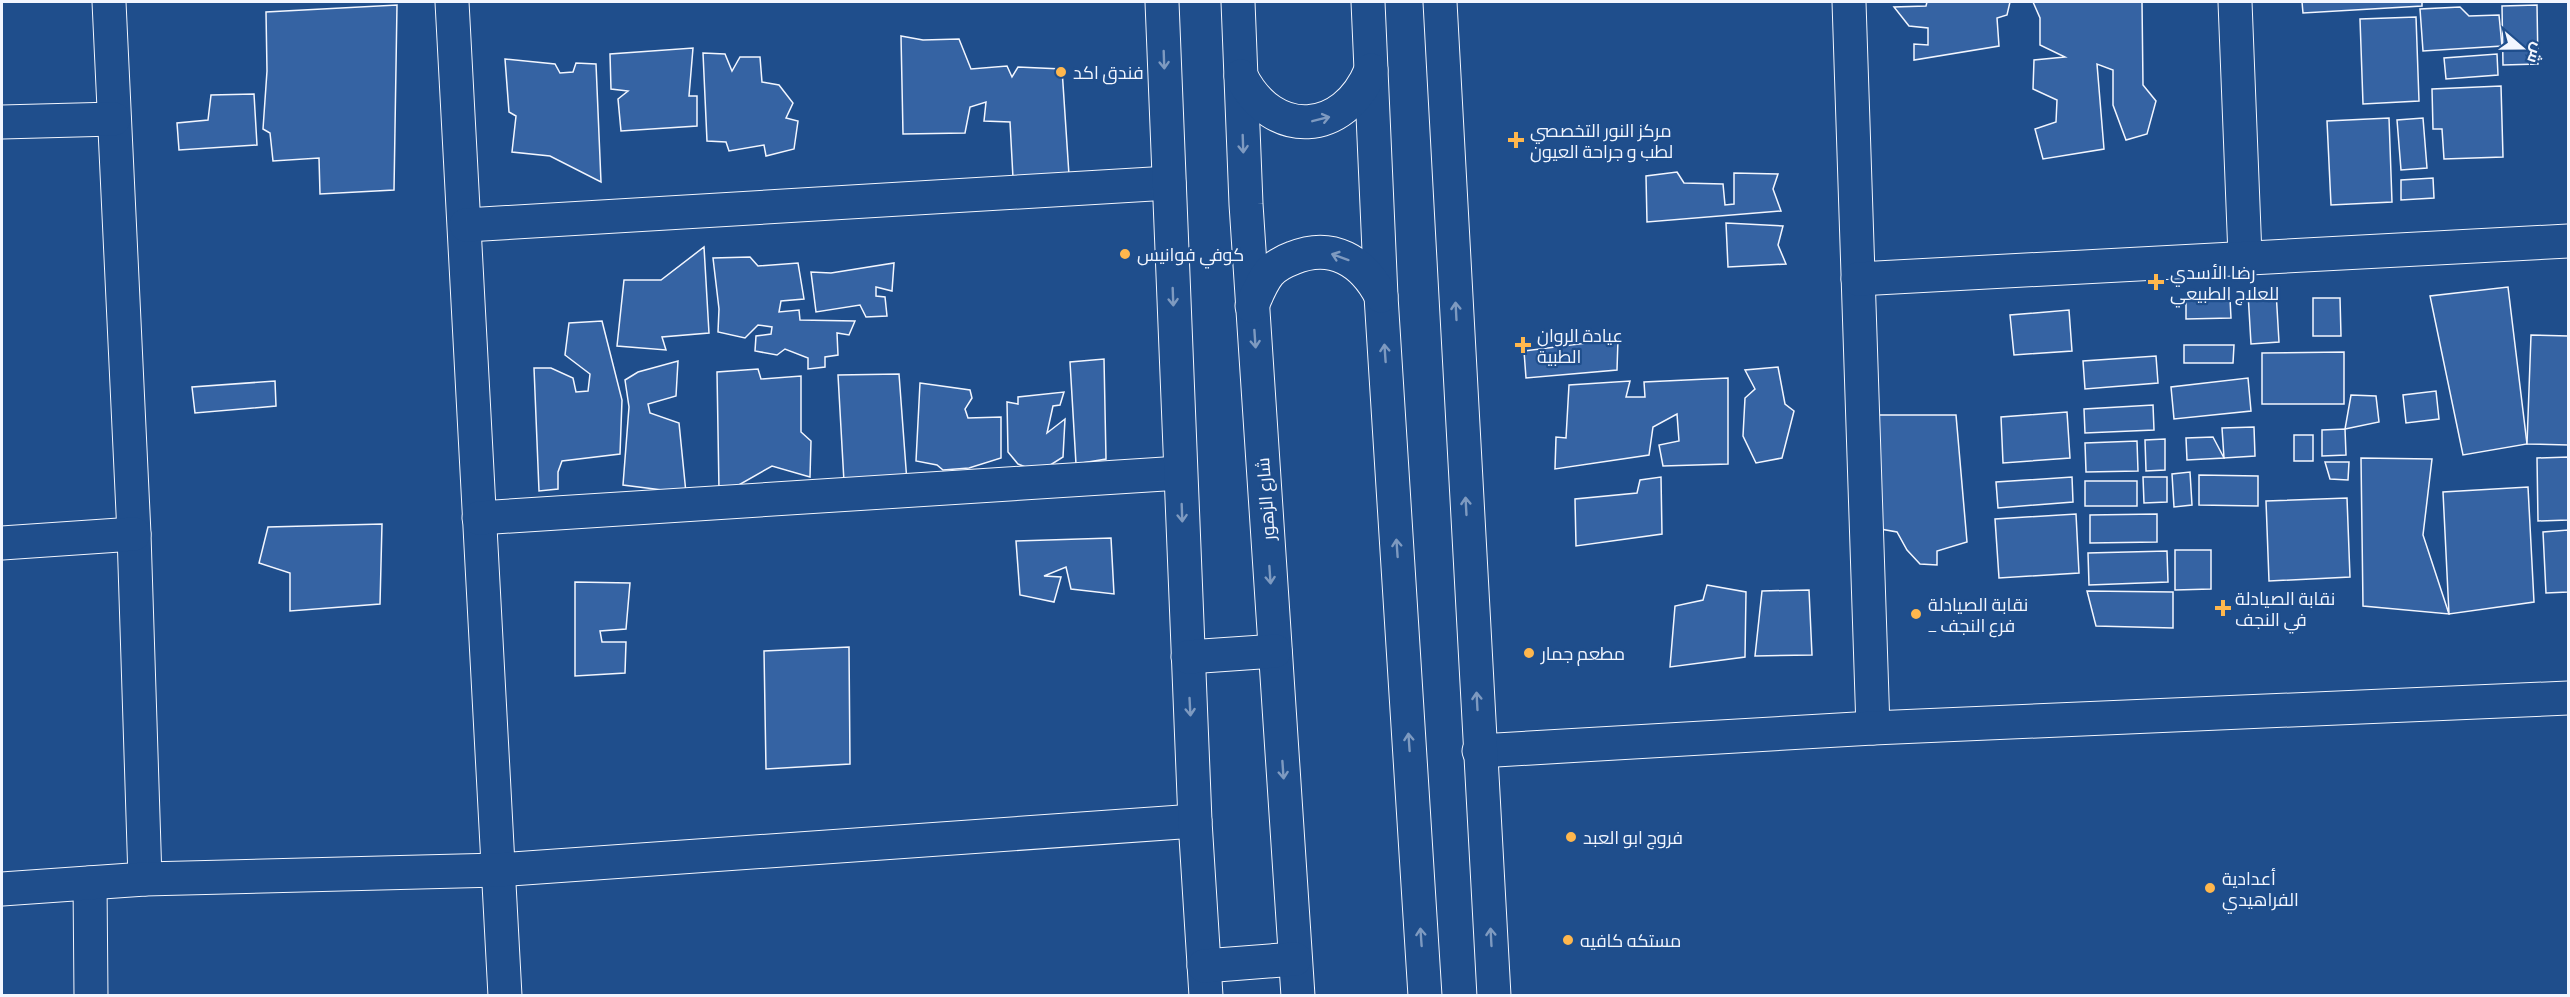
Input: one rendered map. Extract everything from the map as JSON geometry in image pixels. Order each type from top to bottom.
[{"type":"street","points":[[108,2],[134,534],[145,879]]},
{"type":"street","points":[[452,2],[466,225],[479,518],[505,996]]},
{"type":"street","points":[[1162,2],[1195,821],[1205,981],[1295,959]]},
{"type":"street","name":"شارع الزهور","points":[[1238,2],[1252,306],[1298,996]]},
{"type":"street","points":[[1368,2],[1381,296],[1425,996]]},
{"type":"street","points":[[1440,2],[1494,996]]},
{"type":"street","points":[[1849,2],[1873,728]]},
{"type":"street","points":[[2235,2],[2245,256]]},
{"type":"street","points":[[1241,76],[1250,93],[1263,107],[1280,117],[1298,122],[1318,121],[1344,109],[1364,88],[1371,70]]},
{"type":"street","points":[[2,122],[114,118]]},
{"type":"street","points":[[466,225],[1169,183]]},
{"type":"street","points":[[1858,279],[2245,256],[2568,241]]},
{"type":"street","points":[[1252,306],[1259,288],[1270,272],[1286,261],[1304,254],[1323,252],[1342,256],[1358,265],[1372,279],[1381,296]]},
{"type":"street","points":[[479,518],[1180,473]]},
{"type":"street","points":[[2,543],[134,534]]},
{"type":"street","points":[[1188,657],[1275,651]]},
{"type":"street","points":[[1479,751],[1873,728],[2568,698]]},
{"type":"street","points":[[2,889],[145,879],[498,870],[1195,821]]},
{"type":"street","points":[[90,883],[91,996]]},
{"type":"building","points":[[1927,2],[2010,2],[2007,15],[1997,18],[1999,46],[1914,60],[1914,44],[1928,45],[1928,28],[1909,26],[1894,7],[1926,6]]},
{"type":"building","points":[[2033,2],[2142,2],[2143,85],[2156,101],[2147,134],[2126,140],[2113,105],[2113,70],[2097,64],[2104,149],[2043,159],[2035,129],[2056,122],[2057,100],[2033,89],[2034,60],[2065,57],[2040,45],[2040,18]]},
{"type":"building","points":[[2302,2],[2422,2],[2422,6],[2303,13]]},
{"type":"building","points":[[397,5],[394,190],[320,194],[319,158],[273,161],[270,133],[263,129],[267,71],[266,12]]},
{"type":"building","points":[[2537,5],[2538,64],[2503,65],[2502,6]]},
{"type":"building","points":[[2460,7],[2469,16],[2499,15],[2502,46],[2423,51],[2420,9]]},
{"type":"building","points":[[2416,17],[2419,101],[2363,104],[2360,19]]},
{"type":"building","points":[[901,36],[923,40],[959,39],[971,69],[1007,66],[1012,77],[1018,67],[1062,69],[1069,175],[1013,178],[1010,122],[984,121],[986,102],[970,107],[965,133],[903,134]]},
{"type":"building","points":[[693,48],[689,96],[697,96],[697,126],[621,131],[618,99],[628,91],[611,89],[610,54]]},
{"type":"building","points":[[703,53],[725,54],[732,71],[740,57],[760,57],[762,82],[779,85],[793,103],[786,118],[798,121],[794,149],[766,156],[764,145],[729,151],[726,142],[707,141]]},
{"type":"building","points":[[2497,54],[2498,75],[2446,79],[2444,58]]},
{"type":"building","points":[[505,59],[555,64],[560,73],[573,72],[576,63],[596,64],[601,182],[550,156],[512,152],[516,116],[509,112]]},
{"type":"building","points":[[2501,86],[2503,157],[2444,159],[2442,129],[2433,129],[2432,89]]},
{"type":"building","points":[[254,94],[257,145],[179,150],[177,123],[208,120],[211,95]]},
{"type":"building","points":[[2389,118],[2392,202],[2331,205],[2327,121]]},
{"type":"building","points":[[2423,118],[2427,168],[2401,170],[2397,120]]},
{"type":"building","points":[[1677,172],[1684,183],[1723,184],[1725,205],[1734,204],[1734,173],[1778,174],[1773,189],[1781,211],[1647,222],[1646,176]]},
{"type":"building","points":[[2433,178],[2434,198],[2401,200],[2401,180]]},
{"type":"building","points":[[1726,223],[1783,226],[1778,245],[1786,264],[1728,267]]},
{"type":"building","points":[[704,247],[709,333],[662,337],[666,350],[617,346],[624,280],[661,280]]},
{"type":"building","points":[[750,257],[758,266],[798,263],[804,299],[781,301],[779,312],[799,310],[800,320],[855,321],[849,335],[837,333],[838,355],[825,357],[825,367],[808,369],[808,358],[785,349],[777,355],[755,351],[756,336],[771,334],[772,327],[758,325],[745,338],[718,332],[719,309],[713,258]]},
{"type":"building","points":[[894,263],[892,291],[876,287],[876,296],[885,297],[887,316],[866,317],[860,305],[816,312],[811,272],[831,273]]},
{"type":"building","points":[[2508,287],[2527,444],[2463,455],[2430,296]]},
{"type":"building","points":[[2276,291],[2279,342],[2251,344],[2248,293]]},
{"type":"building","points":[[2313,298],[2340,298],[2341,336],[2313,336]]},
{"type":"building","points":[[2230,299],[2231,318],[2186,319],[2186,300]]},
{"type":"building","points":[[2069,310],[2072,351],[2014,355],[2010,315]]},
{"type":"building","points":[[602,321],[622,400],[620,454],[562,461],[558,472],[558,489],[539,491],[534,368],[551,368],[573,378],[576,392],[588,391],[590,374],[565,355],[569,323]]},
{"type":"building","points":[[2531,335],[2568,336],[2568,445],[2527,444]]},
{"type":"building","points":[[1618,339],[1617,370],[1526,378],[1524,351]]},
{"type":"building","points":[[2184,345],[2234,345],[2233,363],[2184,363]]},
{"type":"building","points":[[2344,352],[2344,404],[2262,404],[2262,353]]},
{"type":"building","points":[[2156,356],[2158,383],[2085,389],[2083,361]]},
{"type":"building","points":[[1104,359],[1106,459],[1076,464],[1070,362]]},
{"type":"building","points":[[678,361],[676,396],[648,404],[650,413],[679,423],[686,493],[623,485],[629,407],[625,380],[638,372]]},
{"type":"building","points":[[1778,367],[1785,404],[1794,411],[1782,458],[1756,463],[1743,436],[1745,398],[1755,389],[1745,370]]},
{"type":"building","points":[[758,369],[761,379],[801,376],[801,432],[811,441],[810,477],[772,466],[737,486],[719,490],[717,372]]},
{"type":"building","points":[[899,374],[907,482],[844,482],[838,375]]},
{"type":"building","points":[[1728,378],[1728,464],[1663,466],[1659,445],[1679,441],[1677,414],[1653,427],[1649,455],[1555,469],[1556,437],[1566,438],[1569,385],[1630,381],[1626,397],[1645,397],[1644,382]]},
{"type":"building","points":[[2248,378],[2251,411],[2174,419],[2171,387]]},
{"type":"building","points":[[275,381],[276,406],[195,413],[192,387]]},
{"type":"building","points":[[920,383],[970,390],[972,398],[965,409],[968,418],[1001,417],[1001,458],[969,468],[943,470],[937,465],[916,461]]},
{"type":"building","points":[[2436,391],[2439,419],[2406,423],[2403,395]]},
{"type":"building","points":[[1064,392],[1060,405],[1053,406],[1047,433],[1065,419],[1063,457],[1044,469],[1028,468],[1018,464],[1008,452],[1007,402],[1018,404],[1018,397]]},
{"type":"building","points":[[2351,395],[2376,396],[2379,422],[2345,429]]},
{"type":"building","points":[[2153,405],[2154,430],[2085,433],[2084,409]]},
{"type":"building","points":[[2067,412],[2070,458],[2003,463],[2001,417]]},
{"type":"building","points":[[1873,415],[1956,415],[1967,542],[1937,551],[1937,565],[1920,564],[1907,550],[1897,532],[1875,528]]},
{"type":"building","points":[[2254,427],[2255,456],[2224,458],[2222,428]]},
{"type":"building","points":[[2345,429],[2346,455],[2322,456],[2322,430]]},
{"type":"building","points":[[2294,435],[2313,435],[2313,461],[2294,461]]},
{"type":"building","points":[[2213,437],[2224,458],[2187,460],[2186,438]]},
{"type":"building","points":[[2165,439],[2165,470],[2146,471],[2145,440]]},
{"type":"building","points":[[2137,441],[2138,471],[2086,472],[2085,443]]},
{"type":"building","points":[[2568,457],[2568,520],[2538,521],[2537,458]]},
{"type":"building","points":[[2361,458],[2432,459],[2423,535],[2449,614],[2363,606]]},
{"type":"building","points":[[2325,462],[2349,462],[2348,480],[2330,479]]},
{"type":"building","points":[[2190,472],[2192,505],[2174,507],[2172,474]]},
{"type":"building","points":[[2199,475],[2258,476],[2258,506],[2199,505]]},
{"type":"building","points":[[1661,477],[1662,534],[1576,546],[1575,499],[1637,493],[1640,480]]},
{"type":"building","points":[[2072,477],[2073,502],[1998,508],[1996,482]]},
{"type":"building","points":[[2143,477],[2167,477],[2167,502],[2144,503]]},
{"type":"building","points":[[2085,481],[2137,481],[2137,506],[2085,506]]},
{"type":"building","points":[[2528,487],[2534,602],[2449,614],[2443,492]]},
{"type":"building","points":[[2347,498],[2350,577],[2269,581],[2266,501]]},
{"type":"building","points":[[2076,514],[2079,573],[1999,578],[1995,519]]},
{"type":"building","points":[[2157,514],[2157,542],[2090,543],[2090,515]]},
{"type":"building","points":[[382,524],[380,604],[290,611],[290,573],[259,563],[268,527]]},
{"type":"building","points":[[2568,530],[2568,592],[2546,593],[2543,532]]},
{"type":"building","points":[[1111,538],[1114,594],[1071,589],[1066,567],[1044,576],[1061,577],[1054,602],[1020,595],[1016,541]]},
{"type":"building","points":[[2175,550],[2211,550],[2211,589],[2175,590]]},
{"type":"building","points":[[2167,551],[2168,582],[2089,585],[2088,553]]},
{"type":"building","points":[[575,582],[630,583],[626,629],[600,631],[602,642],[626,642],[625,673],[575,676]]},
{"type":"building","points":[[1707,585],[1746,592],[1745,657],[1670,667],[1675,606],[1703,600]]},
{"type":"building","points":[[1809,590],[1812,655],[1755,656],[1762,591]]},
{"type":"building","points":[[2087,591],[2173,592],[2173,628],[2096,626]]},
{"type":"building","points":[[849,647],[850,764],[766,769],[764,651]]},
{"type":"place","name":"فندق اكد","points":[[1061,72]]},
{"type":"place","name":"مركز النور التخصصي لطب و جراحة العيون","points":[[1516,140]]},
{"type":"place","name":"كوفي فوانيس","points":[[1125,254]]},
{"type":"place","name":"رضا الأسدي للعلاج الطبيعي","points":[[2156,282]]},
{"type":"place","name":"عيادة الروان الطبية","points":[[1523,345]]},
{"type":"place","name":"نقابة الصيادلة في النجف","points":[[2223,608]]},
{"type":"place","name":"نقابة الصيادلة _ فرع النجف","points":[[1916,614]]},
{"type":"place","name":"مطعم جمار","points":[[1529,653]]},
{"type":"place","name":"فروج ابو العبد","points":[[1571,837]]},
{"type":"place","name":"أعدادية الفراهيدي","points":[[2210,888]]},
{"type":"place","name":"مستكه كافيه","points":[[1568,940]]}]
